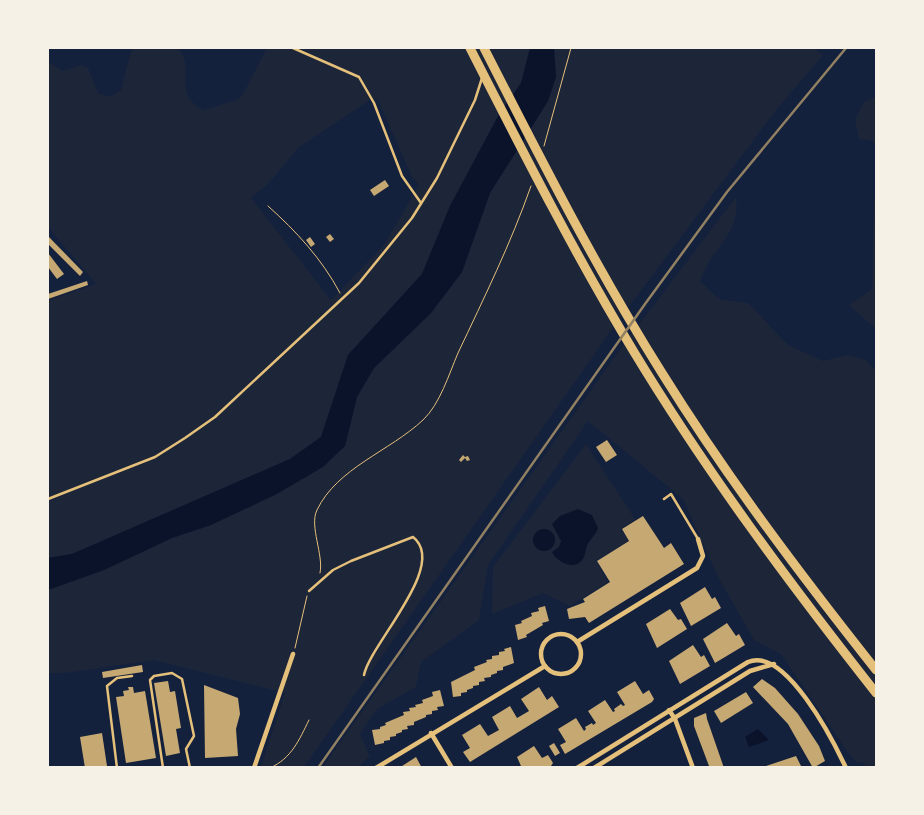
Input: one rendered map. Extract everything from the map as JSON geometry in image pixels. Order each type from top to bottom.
[{"type":"highway","points":[[470,48],[584,264],[639,360],[692,442],[771,555],[876,693]]},
{"type":"highway","points":[[484,48],[593,256],[662,373],[702,434],[792,560],[876,670]]},
{"type":"street","points":[[577,642],[697,568],[703,556],[698,539]]},
{"type":"street","points":[[558,635],[565,635],[577,642],[581,653],[578,665],[573,670],[562,674],[545,666],[542,653],[547,641],[558,635]]},
{"type":"street","points":[[254,768],[294,654]]},
{"type":"street","points":[[578,767],[748,662],[761,659],[774,664],[793,684],[819,718],[846,768]]},
{"type":"street","points":[[594,768],[750,671],[774,664]]},
{"type":"street","points":[[376,768],[431,733],[545,666]]},
{"type":"street","points":[[669,710],[675,719],[693,768]]},
{"type":"street","points":[[431,733],[452,768]]},
{"type":"lane","points":[[294,48],[359,77],[374,103],[402,176],[422,203]]},
{"type":"lane","points":[[48,499],[155,457],[215,417],[365,276],[412,218],[437,178],[475,100],[491,48]]},
{"type":"lane","points":[[664,499],[671,494],[698,539]]},
{"type":"lane","points":[[310,591],[333,570],[351,561],[413,537],[420,543],[423,552],[411,594],[369,662],[364,675]]},
{"type":"lane","points":[[163,768],[150,680],[154,676],[172,673],[182,679],[184,684],[194,736],[186,749],[190,768]]},
{"type":"lane","points":[[117,768],[107,686],[117,678],[132,676]]},
{"type":"path","points":[[268,206],[290,226],[312,251],[330,274],[343,298]]},
{"type":"path","points":[[294,654],[303,608],[320,573],[322,562],[317,545],[315,512],[327,491],[424,419],[440,394],[499,264]]},
{"type":"path","points":[[270,768],[286,759],[309,720]]},
{"type":"shaded area","points":[[132,48],[178,48],[185,64],[188,96],[194,104],[204,110],[236,100],[242,96],[267,48],[530,48],[521,83],[497,118],[450,206],[422,274],[348,355],[321,437],[290,459],[72,554],[48,558],[48,301],[96,284],[48,227],[48,61],[62,71],[82,65],[88,68],[98,93],[110,97],[121,90]],"holes":[[[373,98],[379,102],[411,175],[419,185],[384,245],[331,300],[251,198],[268,184],[299,147]]]},
{"type":"shaded area","points":[[530,48],[554,48],[556,77],[548,101],[490,193],[462,272],[431,313],[374,368],[357,397],[345,446],[323,467],[275,495],[211,525],[172,538],[104,570],[48,590],[48,558],[72,554],[290,459],[321,437],[348,355],[422,274],[450,206],[497,118],[521,83]]},
{"type":"shaded area","points":[[554,48],[814,48],[823,55],[776,110],[610,332],[304,767],[261,767],[285,693],[154,660],[65,673],[48,673],[48,590],[104,570],[172,538],[211,525],[345,446],[357,397],[374,368],[431,313],[462,272],[490,193],[548,101],[556,77]]},
{"type":"shaded area","points":[[876,97],[876,146],[872,141],[859,139],[855,120],[864,102]]},
{"type":"shaded area","points":[[876,195],[876,329],[849,305],[872,289],[874,200]]},
{"type":"shaded area","points":[[736,197],[736,215],[731,230],[710,260],[700,281],[719,299],[748,303],[788,345],[823,361],[847,355],[866,360],[876,371],[876,767],[866,767],[864,763],[856,762],[781,654],[754,640],[718,577],[683,499],[588,421],[488,565],[479,620],[421,662],[416,687],[377,709],[360,734],[370,756],[358,767],[322,768],[621,348]]},
{"type":"shaded area","points":[[586,444],[635,519],[621,529],[628,541],[596,561],[608,582],[570,606],[543,593],[492,614],[493,567]]},
{"type":"shaded area","points":[[578,509],[592,515],[598,528],[588,544],[581,562],[572,565],[558,560],[552,552],[559,547],[561,541],[552,524],[560,516]]},
{"type":"shaded area","points":[[544,529],[552,532],[555,540],[552,548],[544,551],[536,548],[533,540],[536,532]]},
{"type":"shaded area","points":[[758,729],[769,740],[749,747],[745,737]]},
{"type":"building","points":[[385,180],[389,186],[374,196],[370,190]]},
{"type":"building","points":[[330,234],[334,239],[330,242],[326,237]]},
{"type":"building","points":[[48,236],[83,272],[80,276],[48,244]]},
{"type":"building","points":[[310,237],[315,244],[311,247],[306,240]]},
{"type":"building","points":[[48,253],[64,274],[57,279],[48,267]]},
{"type":"building","points":[[87,281],[88,285],[48,299],[48,294]]},
{"type":"building","points":[[607,440],[617,455],[606,462],[596,447]]},
{"type":"building","points":[[463,455],[465,457],[468,456],[470,460],[467,461],[465,458],[461,462],[459,460]]},
{"type":"building","points":[[643,516],[664,548],[671,543],[684,564],[589,623],[585,617],[569,619],[567,609],[585,602],[583,599],[610,582],[597,561],[629,541],[622,529]]},
{"type":"building","points":[[705,587],[712,599],[715,597],[721,608],[691,626],[680,603]]},
{"type":"building","points":[[545,606],[549,621],[542,623],[543,625],[526,635],[527,637],[518,640],[515,625],[522,623],[521,621],[532,616],[531,613],[539,611],[538,608]]},
{"type":"building","points":[[670,609],[678,620],[681,619],[687,629],[657,648],[646,624]]},
{"type":"building","points":[[727,623],[736,636],[739,634],[745,645],[715,663],[703,639]]},
{"type":"building","points":[[693,645],[701,657],[704,655],[710,666],[680,684],[669,661]]},
{"type":"building","points":[[511,647],[514,663],[503,667],[503,670],[497,671],[491,677],[484,678],[485,681],[479,682],[479,685],[473,686],[467,692],[461,693],[461,696],[453,697],[451,682],[475,670],[474,667],[487,662],[486,660],[492,659],[492,656],[499,655],[499,652],[505,651],[504,649]]},
{"type":"building","points":[[142,665],[143,672],[103,678],[102,672]]},
{"type":"building","points":[[762,679],[775,688],[798,714],[819,746],[825,761],[813,768],[788,724],[753,687]]},
{"type":"building","points":[[168,681],[170,692],[175,691],[181,728],[176,729],[180,753],[166,756],[154,683]]},
{"type":"building","points":[[635,681],[643,694],[649,690],[654,699],[652,702],[565,754],[560,745],[566,742],[558,729],[576,718],[584,731],[585,727],[596,723],[588,711],[605,700],[613,712],[621,704],[625,705],[617,692]]},
{"type":"building","points":[[204,685],[238,698],[240,714],[236,729],[238,756],[205,758]]},
{"type":"building","points":[[128,687],[133,687],[134,693],[145,691],[156,758],[126,763],[116,697],[124,696],[123,691],[129,690]]},
{"type":"building","points":[[539,687],[547,700],[552,696],[559,707],[470,762],[463,752],[470,748],[462,735],[480,724],[488,736],[499,730],[492,717],[510,706],[517,718],[529,711],[521,699]]},
{"type":"building","points":[[440,690],[444,706],[437,707],[438,710],[432,711],[432,714],[426,715],[426,717],[414,722],[414,725],[407,726],[408,729],[402,730],[396,736],[390,737],[390,740],[375,745],[372,730],[380,729],[380,727],[386,725],[385,723],[404,715],[403,712],[410,711],[409,708],[423,703],[422,700],[433,696],[432,692]]},
{"type":"building","points":[[746,692],[753,703],[721,723],[714,711]]},
{"type":"building","points":[[706,713],[724,768],[709,766],[694,726],[694,718]]},
{"type":"building","points":[[102,733],[107,766],[85,768],[80,737]]},
{"type":"building","points":[[554,743],[560,753],[555,756],[549,746]]},
{"type":"building","points":[[534,746],[542,758],[548,755],[553,763],[551,766],[521,766],[517,757]]},
{"type":"building","points":[[796,756],[802,768],[763,768],[763,767]]},
{"type":"building","points":[[416,757],[422,768],[399,768]]},
{"type":"railway","points":[[318,768],[645,304],[727,192],[846,48]]}]
